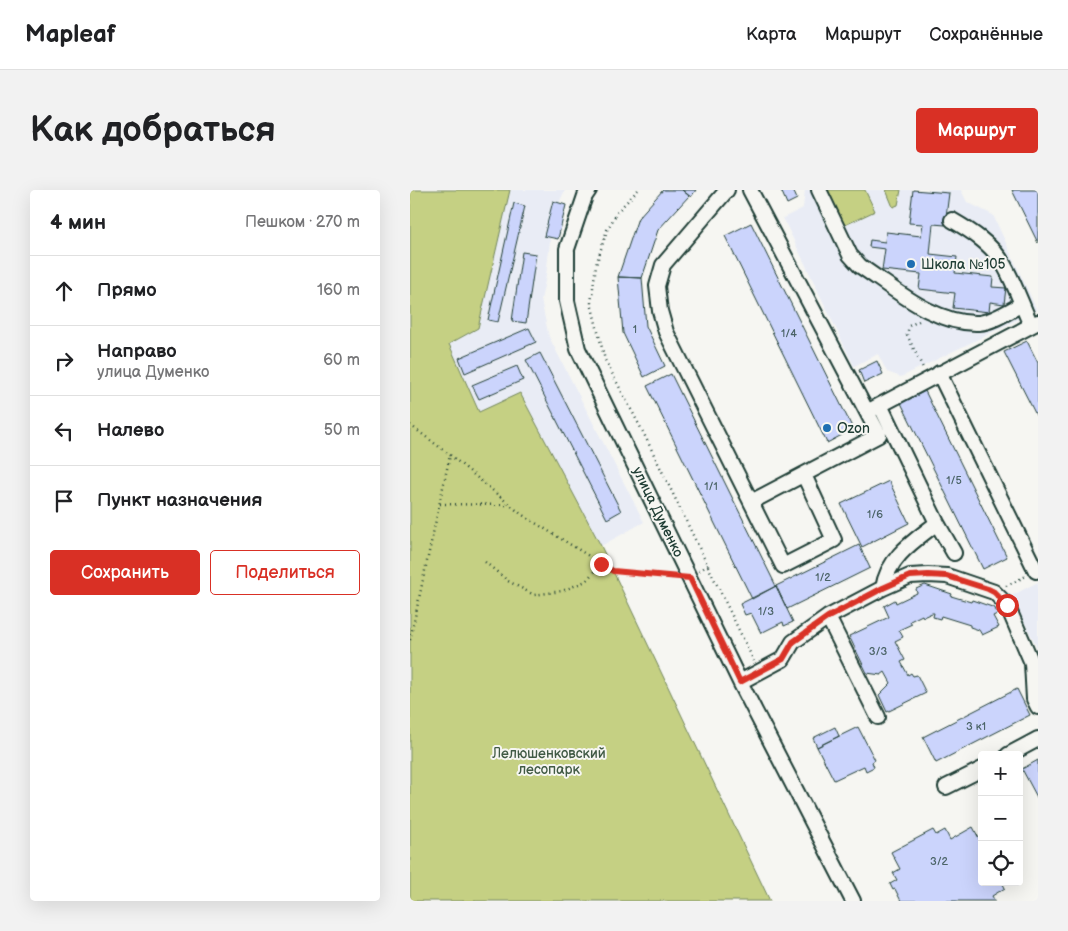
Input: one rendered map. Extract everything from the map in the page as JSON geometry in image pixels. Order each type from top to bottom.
[{"type":"street","name":"улица Думенко","points":[[589,190],[585,196],[568,249],[567,301],[578,349],[740,682],[853,901]]},
{"type":"street","points":[[727,190],[663,266],[657,286],[660,311],[666,332],[783,566],[834,540],[804,475]]},
{"type":"street","points":[[750,190],[880,436],[751,502]]},
{"type":"street","points":[[819,190],[850,255],[860,266],[932,313],[952,320],[980,323],[989,321],[1022,304]]},
{"type":"street","points":[[867,412],[1035,325],[1022,304],[1004,264],[991,248],[968,229],[952,220]]},
{"type":"street","points":[[934,376],[1036,571]]},
{"type":"street","points":[[880,405],[937,523],[954,553]]},
{"type":"street","points":[[883,588],[884,580],[898,554],[937,523]]},
{"type":"street","points":[[740,682],[783,659],[793,642],[828,617],[883,588],[910,576],[947,576],[994,592],[1007,605],[1032,663],[1034,699],[1038,707]]},
{"type":"street","points":[[828,617],[878,717]]},
{"type":"street","points":[[1016,751],[1038,739]]},
{"type":"street","points":[[946,787],[978,771]]},
{"type":"path","points":[[638,190],[618,211],[606,230],[596,265],[591,303],[605,360],[643,432],[759,672]]},
{"type":"path","points":[[932,313],[909,326],[907,335],[934,376]]},
{"type":"path","points":[[410,425],[450,455],[521,514],[613,571],[690,578]]},
{"type":"path","points":[[410,640],[450,455]]},
{"type":"path","points":[[440,504],[510,505]]},
{"type":"path","points":[[485,562],[508,581],[534,595],[562,591],[586,581],[601,564]]},
{"type":"path","points":[[994,592],[1036,571]]},
{"type":"shaded area","points":[[510,190],[565,190],[551,233],[541,300],[549,337],[644,522],[601,546],[520,393],[479,413],[449,344],[478,328]]},
{"type":"shaded area","name":"Школа №105","points":[[805,190],[961,190],[967,202],[993,215],[1037,310],[901,377],[887,372],[878,354],[854,366],[783,218],[803,208]]},
{"type":"shaded area","points":[[1038,582],[1038,649],[1011,596]]},
{"type":"green space","name":"Лелюшенковский лесопарк","points":[[410,190],[510,190],[478,328],[449,344],[479,412],[520,393],[601,546],[770,901],[410,901]]},
{"type":"green space","points":[[827,190],[865,190],[875,211],[843,226]]},
{"type":"green space","points":[[886,190],[901,190],[898,205],[893,207]]},
{"type":"building","points":[[663,190],[682,190],[689,196],[658,230],[642,278],[618,277],[638,218]]},
{"type":"building","points":[[682,190],[696,190],[691,197]]},
{"type":"building","points":[[781,190],[793,190],[797,199],[787,204]]},
{"type":"building","points":[[913,190],[949,193],[945,225],[933,224],[930,254],[957,257],[955,273],[993,277],[992,287],[1006,288],[1004,304],[990,302],[989,312],[953,308],[955,293],[919,289],[921,274],[882,270],[885,249],[869,247],[870,240],[885,242],[886,232],[921,236],[923,224],[909,223]]},
{"type":"building","points":[[1012,190],[1038,190],[1038,243]]},
{"type":"building","points":[[553,201],[566,205],[558,239],[544,236]]},
{"type":"building","points":[[514,203],[525,206],[498,322],[488,320]]},
{"type":"building","points":[[751,223],[853,429],[827,443],[725,236]]},
{"type":"building","points":[[522,252],[536,254],[526,323],[512,321]]},
{"type":"building","points":[[618,277],[642,278],[646,326],[665,366],[644,377],[623,333]]},
{"type":"building","points":[[529,328],[536,342],[465,373],[459,358]]},
{"type":"building","points":[[1027,341],[1038,363],[1038,419],[1004,352]]},
{"type":"building","points":[[540,353],[621,511],[607,519],[526,360]]},
{"type":"building","points":[[877,361],[883,374],[864,383],[859,370]]},
{"type":"building","points":[[517,366],[523,380],[479,399],[472,385]]},
{"type":"building","points":[[671,374],[776,586],[752,599],[647,386]]},
{"type":"building","points":[[925,391],[1007,557],[983,569],[901,403]]},
{"type":"building","points":[[889,481],[909,523],[862,547],[841,504]]},
{"type":"building","points":[[859,545],[870,568],[787,609],[776,586]]},
{"type":"building","points":[[925,585],[952,594],[951,596],[971,602],[972,600],[995,608],[997,614],[993,616],[999,627],[982,635],[979,630],[970,627],[970,625],[941,616],[940,619],[933,617],[934,613],[923,617],[922,615],[910,621],[912,624],[899,630],[903,637],[895,641],[905,660],[901,662],[908,675],[911,673],[913,676],[917,675],[926,693],[887,712],[879,695],[891,683],[885,672],[881,675],[867,673],[849,636],[889,617],[884,606],[895,600],[896,603],[917,593],[916,589]]},
{"type":"building","points":[[776,586],[793,622],[784,626],[783,622],[761,633],[751,613],[745,615],[740,604]]},
{"type":"building","points":[[1017,689],[1030,715],[936,763],[923,737]]},
{"type":"building","points":[[835,727],[839,736],[817,747],[813,738]]},
{"type":"building","points":[[858,727],[875,760],[872,762],[874,767],[866,771],[864,766],[834,780],[817,747]]},
{"type":"building","points":[[1038,760],[1038,799],[1023,771],[1023,768]]},
{"type":"building","points":[[973,827],[978,836],[978,886],[1004,886],[1005,888],[992,896],[995,901],[901,901],[890,884],[897,880],[893,873],[900,869],[891,852],[933,830],[936,835],[945,830],[950,840]]},
{"type":"place","name":"Школа №105","points":[[911,264]]},
{"type":"place","name":"Ozon","points":[[827,428]]},
{"type":"route","points":[[601,564],[613,571],[690,578],[740,682],[783,659],[793,642],[828,617],[910,576],[947,576],[988,589],[994,592],[1007,605]]}]
